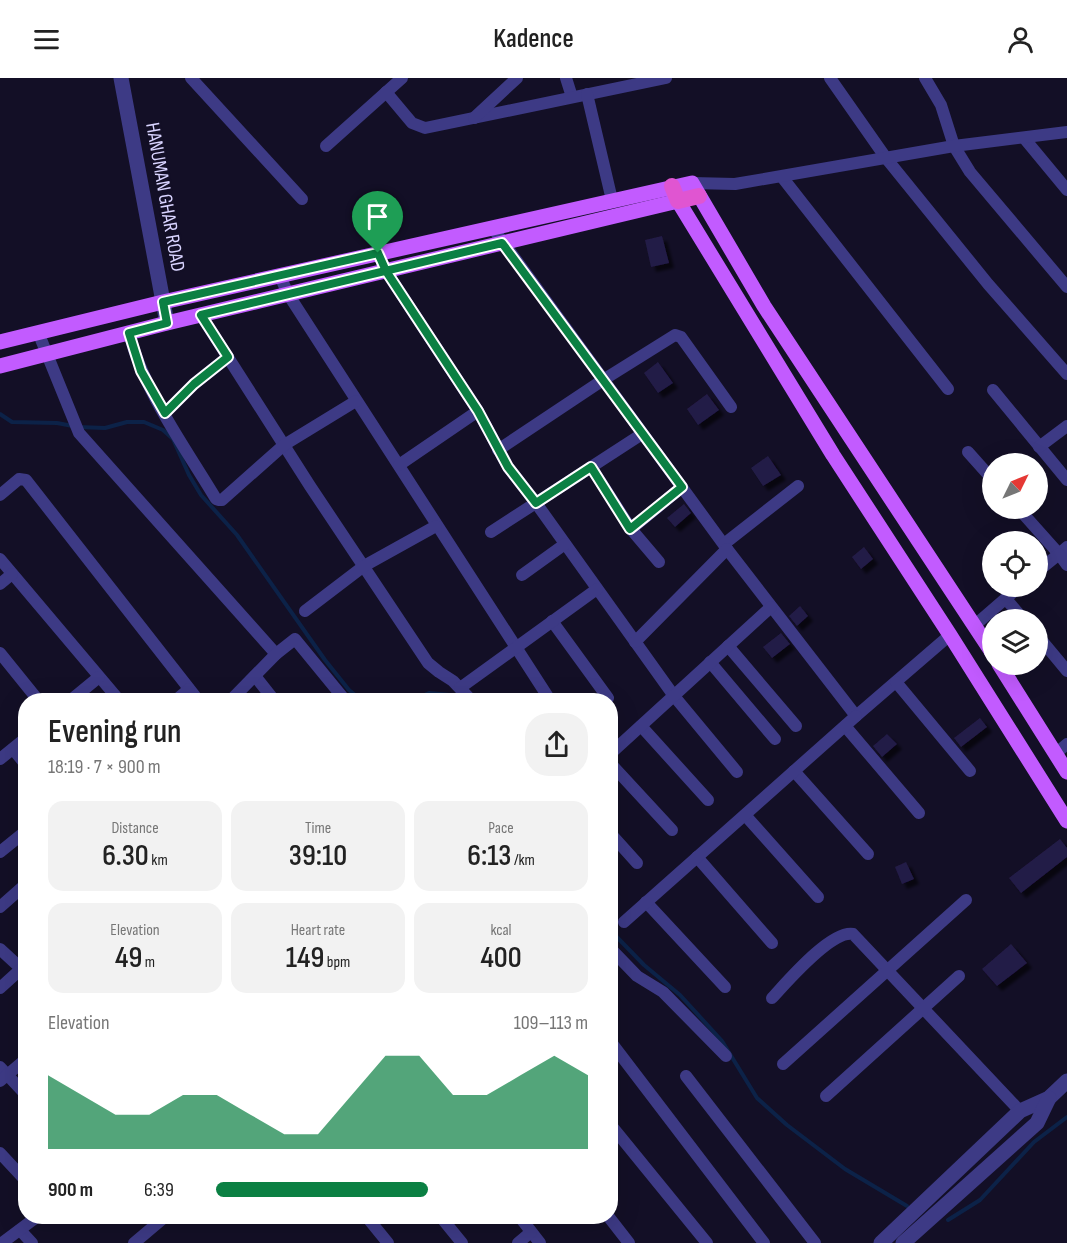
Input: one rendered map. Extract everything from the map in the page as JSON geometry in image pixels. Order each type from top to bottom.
[{"type":"highway","points":[[675,194],[695,190]]},
{"type":"main road","points":[[695,190],[764,306],[982,636]]},
{"type":"main road","points":[[0,342],[163,302],[612,200],[675,194]]},
{"type":"main road","points":[[0,366],[167,323],[502,243],[675,194]]},
{"type":"main road","points":[[675,194],[832,455],[950,635],[1067,821]]},
{"type":"main road","points":[[1007,675],[1061,749],[1067,772]]},
{"type":"street","name":"HANUMAN GHAR ROAD","points":[[121,78],[167,323]]},
{"type":"street","points":[[191,78],[302,199]]},
{"type":"street","points":[[326,146],[402,78]]},
{"type":"street","points":[[474,118],[517,78]]},
{"type":"street","points":[[566,78],[572,98]]},
{"type":"street","points":[[386,92],[412,123],[417,127],[425,128],[666,78]]},
{"type":"street","points":[[830,78],[886,158],[988,284],[1067,374]]},
{"type":"street","points":[[925,78],[941,105],[954,146],[970,172],[1067,287]]},
{"type":"street","points":[[587,94],[612,200]]},
{"type":"street","points":[[695,190],[954,146],[1067,132]]},
{"type":"street","points":[[1024,138],[1067,190]]},
{"type":"street","points":[[782,177],[948,389]]},
{"type":"street","points":[[492,227],[725,546],[856,716]]},
{"type":"street","points":[[378,253],[386,271],[478,411],[508,467],[674,696],[737,772]]},
{"type":"street","points":[[280,276],[288,294],[544,693]]},
{"type":"street","points":[[201,315],[428,663],[465,693]]},
{"type":"street","points":[[38,332],[79,434],[276,654]]},
{"type":"street","points":[[129,333],[141,371],[216,499],[219,500],[222,500],[284,445],[356,401]]},
{"type":"street","points":[[498,450],[675,335],[731,407]]},
{"type":"street","points":[[165,413],[194,384],[228,357]]},
{"type":"street","points":[[993,390],[1067,480]]},
{"type":"street","points":[[399,465],[478,411]]},
{"type":"street","points":[[1040,447],[1067,426]]},
{"type":"street","points":[[491,532],[642,434]]},
{"type":"street","points":[[968,452],[982,468]]},
{"type":"street","points":[[591,467],[630,529],[660,562]]},
{"type":"street","points":[[0,495],[19,479],[26,480],[192,693]]},
{"type":"street","points":[[635,642],[725,546],[798,486]]},
{"type":"street","points":[[630,529],[682,487]]},
{"type":"street","points":[[1030,519],[1063,550],[1067,565]]},
{"type":"street","points":[[305,611],[364,566],[436,526]]},
{"type":"street","points":[[522,574],[565,544]]},
{"type":"street","points":[[1048,563],[1063,550]]},
{"type":"street","points":[[0,559],[112,693]]},
{"type":"street","points":[[0,584],[12,574]]},
{"type":"street","points":[[460,688],[597,589]]},
{"type":"street","points":[[975,625],[1006,598],[1015,609]]},
{"type":"street","points":[[618,747],[771,607]]},
{"type":"street","points":[[552,621],[604,693]]},
{"type":"street","points":[[624,922],[950,635]]},
{"type":"street","points":[[238,693],[276,654],[295,639],[339,693]]},
{"type":"street","points":[[728,646],[796,726]]},
{"type":"street","points":[[1048,648],[1067,671]]},
{"type":"street","points":[[0,653],[32,693]]},
{"type":"street","points":[[710,662],[775,739]]},
{"type":"street","points":[[255,675],[269,693]]},
{"type":"street","points":[[80,693],[99,678]]},
{"type":"street","points":[[896,682],[970,771]]},
{"type":"street","points":[[184,693],[189,689]]},
{"type":"street","points":[[641,726],[708,800]]},
{"type":"street","points":[[844,726],[919,813]]},
{"type":"street","points":[[0,759],[18,745]]},
{"type":"street","points":[[13,749],[18,755]]},
{"type":"street","points":[[794,771],[868,854]]},
{"type":"street","points":[[618,772],[672,830]]},
{"type":"street","points":[[745,814],[818,897]]},
{"type":"street","points":[[0,852],[18,837]]},
{"type":"street","points":[[618,842],[637,863]]},
{"type":"street","points":[[697,857],[772,943]]},
{"type":"street","points":[[0,907],[18,891]]},
{"type":"street","points":[[783,1064],[966,900]]},
{"type":"street","points":[[646,902],[725,987]]},
{"type":"street","points":[[771,998],[827,944],[846,933],[853,934],[1020,1111]]},
{"type":"street","points":[[0,949],[18,966]]},
{"type":"street","points":[[618,956],[637,976],[663,992],[726,1056]]},
{"type":"street","points":[[0,988],[18,975]]},
{"type":"street","points":[[826,1096],[959,976]]},
{"type":"street","points":[[618,1051],[764,1243]]},
{"type":"street","points":[[18,1064],[2,1074],[18,1088]]},
{"type":"street","points":[[686,1076],[815,1243]]},
{"type":"street","points":[[881,1243],[1020,1111],[1049,1098],[1067,1081]]},
{"type":"street","points":[[903,1243],[1037,1123],[1049,1098]]},
{"type":"street","points":[[618,1134],[707,1243]]},
{"type":"street","points":[[0,1153],[18,1172]]},
{"type":"street","points":[[3,1238],[28,1224]]},
{"type":"street","points":[[134,1243],[157,1224]]},
{"type":"street","points":[[373,1224],[388,1243]]},
{"type":"street","points":[[447,1224],[462,1243]]},
{"type":"street","points":[[525,1224],[540,1243]]},
{"type":"street","points":[[614,1224],[629,1243]]},
{"type":"street","points":[[20,1230],[32,1243]]},
{"type":"street","points":[[518,1243],[531,1232]]},
{"type":"building","points":[[662,236],[669,263],[651,267],[645,240]]},
{"type":"building","points":[[658,362],[673,383],[658,393],[644,373]]},
{"type":"building","points":[[707,394],[719,410],[698,425],[687,409]]},
{"type":"building","points":[[768,456],[781,475],[763,486],[751,468]]},
{"type":"building","points":[[684,504],[691,513],[675,527],[667,518]]},
{"type":"building","points":[[864,547],[873,559],[861,569],[852,557]]},
{"type":"building","points":[[800,606],[808,616],[797,626],[789,616]]},
{"type":"building","points":[[781,633],[790,644],[772,658],[763,647]]},
{"type":"building","points":[[980,718],[987,727],[961,747],[954,738]]},
{"type":"building","points":[[887,734],[897,744],[882,757],[873,746]]},
{"type":"building","points":[[1060,839],[1067,848],[1067,857],[1021,893],[1009,878]]},
{"type":"building","points":[[906,862],[914,879],[902,884],[895,867]]},
{"type":"building","points":[[1011,944],[1027,963],[997,986],[982,969]]},
{"type":"waterway","points":[[0,414],[12,422],[57,423],[78,427],[105,428],[127,422],[144,422],[163,430],[173,439],[201,495],[237,535],[325,660],[353,693]]},
{"type":"waterway","points":[[618,938],[644,965],[680,995],[722,1041],[757,1098],[787,1125],[845,1169],[907,1206]]},
{"type":"waterway","points":[[948,1220],[980,1200],[1034,1142],[1067,1117]]},
{"type":"route","points":[[378,253],[163,302],[167,323],[129,333],[141,371],[165,413],[194,384],[228,357],[201,315],[337,282],[386,271],[502,243],[682,487],[630,529],[591,467],[536,503],[508,467],[478,411],[386,271],[378,253]]}]
